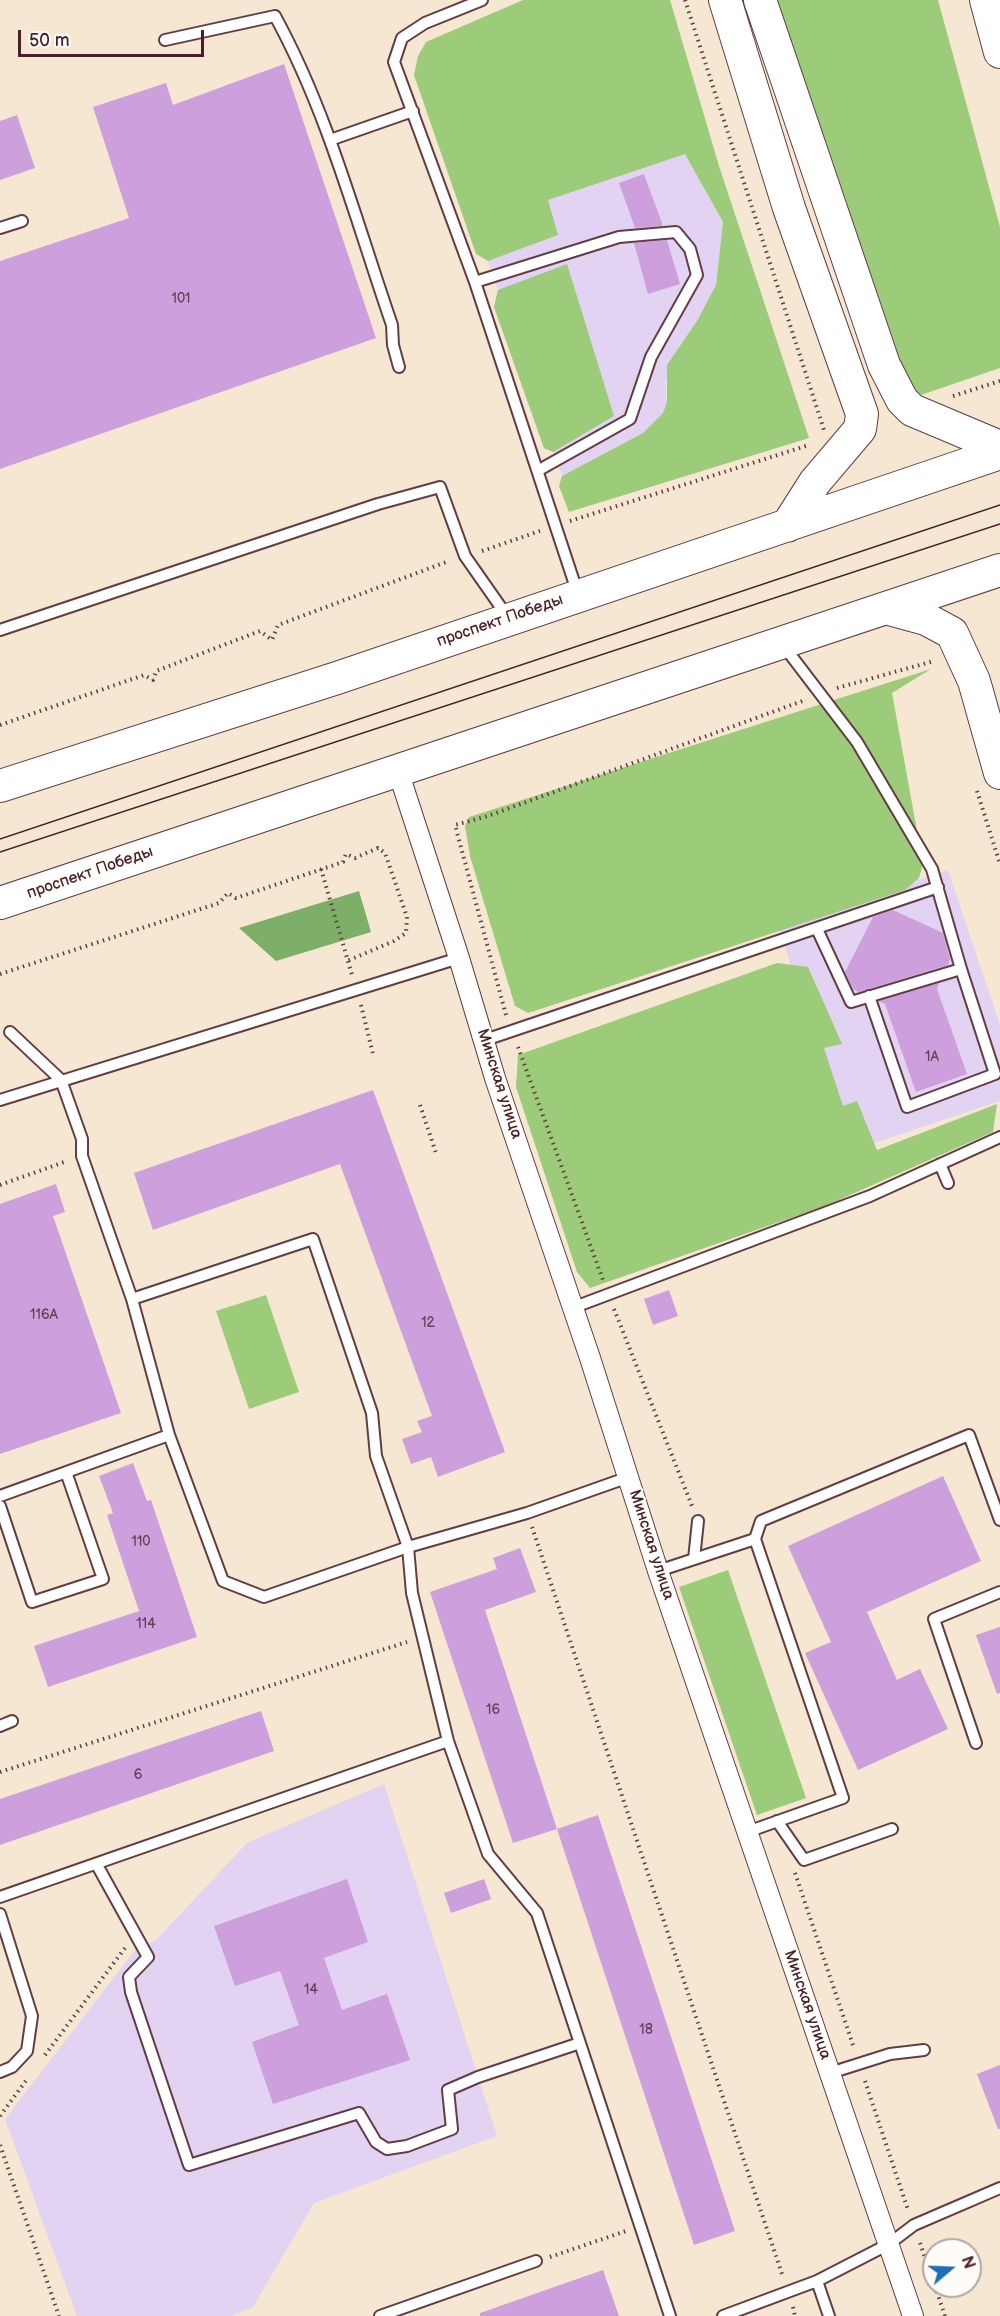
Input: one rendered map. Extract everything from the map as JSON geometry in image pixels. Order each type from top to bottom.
[{"type":"main road","points":[[725,0],[789,208],[862,414],[860,429],[815,482],[787,526]]},
{"type":"main road","points":[[760,0],[884,365],[902,400],[912,410],[1000,447]]},
{"type":"main road","points":[[986,0],[1000,52]]},
{"type":"main road","name":"проспект Победы","points":[[0,786],[509,619],[1000,453]]},
{"type":"main road","name":"проспект Победы","points":[[0,903],[1000,570]]},
{"type":"main road","points":[[886,608],[926,619],[952,633],[974,681],[1000,772]]},
{"type":"street","name":"Минская улица","points":[[398,771],[485,1040],[495,1078],[629,1477],[658,1571],[913,2316]]},
{"type":"lane","points":[[482,0],[425,23],[402,38],[394,62],[475,282],[540,470],[555,526],[578,594]]},
{"type":"lane","points":[[165,40],[275,16],[302,65],[330,140],[392,325],[393,345],[399,367]]},
{"type":"lane","points":[[330,140],[412,111]]},
{"type":"lane","points":[[0,228],[22,221]]},
{"type":"lane","points":[[475,282],[619,237],[676,232],[690,249],[698,275],[651,357],[630,419],[540,470]]},
{"type":"lane","points":[[0,630],[378,504],[440,487],[465,556],[509,619]]},
{"type":"lane","points":[[781,642],[857,742],[932,869],[994,1074],[907,1107],[869,996]]},
{"type":"lane","points":[[485,1040],[938,886]]},
{"type":"lane","points":[[817,929],[851,1002],[962,969]]},
{"type":"lane","points":[[0,1100],[357,992],[459,958]]},
{"type":"lane","points":[[10,1032],[61,1080],[82,1139],[82,1156],[132,1299],[169,1435],[223,1581],[264,1597],[408,1547],[527,1512],[629,1477]]},
{"type":"lane","points":[[573,1308],[870,1196],[1000,1137]]},
{"type":"lane","points":[[940,1164],[948,1183]]},
{"type":"lane","points":[[132,1299],[313,1239],[372,1413],[375,1456],[408,1547],[412,1593],[425,1636],[448,1741],[488,1854],[537,1913],[670,2316]]},
{"type":"lane","points":[[0,1496],[169,1435]]},
{"type":"lane","points":[[747,1832],[843,1798],[755,1539],[761,1521],[969,1435],[1000,1520]]},
{"type":"lane","points":[[0,1506],[32,1602],[103,1579],[66,1472]]},
{"type":"lane","points":[[694,1559],[698,1521]]},
{"type":"lane","points":[[658,1571],[755,1539]]},
{"type":"lane","points":[[976,1743],[934,1619],[1000,1592]]},
{"type":"lane","points":[[0,1726],[12,1721]]},
{"type":"lane","points":[[0,1897],[98,1865],[448,1741]]},
{"type":"lane","points":[[777,1821],[804,1860],[892,1829]]},
{"type":"lane","points":[[98,1865],[148,1957],[129,1977],[131,1992],[189,2165],[359,2113],[376,2142],[387,2149],[406,2146],[452,2129],[448,2090],[478,2077],[580,2043]]},
{"type":"lane","points":[[0,1914],[32,2016],[27,2051],[12,2067],[0,2072]]},
{"type":"lane","points":[[830,2073],[890,2054],[924,2050]]},
{"type":"lane","points":[[723,2316],[817,2281],[889,2244],[914,2225],[1000,2188]]},
{"type":"lane","points":[[380,2316],[536,2261]]},
{"type":"lane","points":[[817,2281],[829,2316]]},
{"type":"path","points":[[685,0],[827,440]]},
{"type":"path","points":[[943,399],[1000,381]]},
{"type":"path","points":[[481,552],[555,526],[815,444]]},
{"type":"path","points":[[0,725],[144,675],[153,680],[156,670],[260,631],[272,640],[278,625],[454,560]]},
{"type":"path","points":[[833,690],[938,660]]},
{"type":"path","points":[[698,1521],[609,1295],[500,997],[454,825],[499,812],[809,699]]},
{"type":"path","points":[[0,975],[219,903],[228,893],[236,898],[343,862],[346,854],[355,858],[378,849],[385,853],[407,916],[406,933],[394,941],[347,961]]},
{"type":"path","points":[[321,869],[373,1054]]},
{"type":"path","points":[[420,1105],[436,1153]]},
{"type":"path","points":[[0,1185],[82,1156]]},
{"type":"path","points":[[527,1512],[795,2316]]},
{"type":"path","points":[[0,1772],[425,1636]]},
{"type":"path","points":[[43,2058],[136,1933]]},
{"type":"path","points":[[0,2116],[29,2077]]},
{"type":"path","points":[[0,2145],[59,2316]]},
{"type":"path","points":[[536,2261],[640,2226]]},
{"type":"path","points":[[939,2298],[945,2316]]},
{"type":"shaded area","points":[[685,153],[723,222],[716,285],[665,383],[667,402],[663,413],[643,433],[562,476],[553,452],[544,448],[494,307],[498,290],[488,261],[558,235],[547,200]]},
{"type":"shaded area","points":[[948,870],[1000,1025],[1000,1101],[853,1150],[778,927]]},
{"type":"shaded area","points":[[384,1784],[497,2136],[314,2203],[253,2307],[231,2316],[77,2316],[5,2119],[136,1949],[156,1940],[247,1843]]},
{"type":"green space","points":[[523,0],[670,0],[719,166],[809,438],[569,512],[559,486],[562,476],[643,433],[663,413],[667,402],[667,365],[697,321],[716,285],[723,222],[685,154],[548,200],[558,235],[488,261],[476,254],[414,75],[418,56],[426,42]]},
{"type":"green space","points":[[770,0],[938,0],[1000,227],[1000,368],[921,395],[896,370]]},
{"type":"green space","points":[[567,264],[614,416],[553,452],[544,448],[494,307],[498,290]]},
{"type":"green space","points":[[931,669],[892,693],[923,864],[919,878],[905,890],[528,1013],[515,1006],[470,856],[465,826],[469,817]]},
{"type":"green space","points":[[359,891],[371,932],[276,961],[239,928]]},
{"type":"green space","points":[[777,963],[808,967],[842,1044],[824,1048],[843,1106],[857,1101],[877,1150],[997,1104],[993,1132],[825,1206],[590,1288],[577,1272],[516,1087],[518,1055]]},
{"type":"green space","points":[[266,1295],[299,1392],[249,1409],[216,1311]]},
{"type":"green space","points":[[728,1570],[806,1798],[757,1815],[679,1587]]},
{"type":"building","points":[[284,64],[376,338],[0,469],[0,261],[129,218],[93,107],[166,83],[173,105]]},
{"type":"building","points":[[17,115],[35,168],[0,180],[0,121]]},
{"type":"building","points":[[644,174],[662,226],[635,228],[619,183]]},
{"type":"building","points":[[667,240],[680,284],[648,294],[634,243]]},
{"type":"building","points":[[893,910],[943,933],[950,959],[948,965],[859,992],[853,989],[845,972],[873,917]]},
{"type":"building","points":[[939,983],[937,989],[967,1074],[916,1092],[885,1004],[879,1001]]},
{"type":"building","points":[[373,1090],[505,1452],[438,1477],[431,1457],[411,1464],[402,1439],[422,1432],[417,1421],[432,1416],[340,1164],[153,1230],[134,1173]]},
{"type":"building","points":[[56,1184],[65,1212],[53,1216],[121,1413],[0,1454],[0,1204]]},
{"type":"building","points":[[669,1290],[678,1316],[653,1325],[644,1299]]},
{"type":"building","points":[[133,1463],[147,1501],[151,1500],[197,1637],[48,1687],[34,1646],[139,1611],[107,1515],[113,1513],[99,1476]]},
{"type":"building","points":[[943,1476],[981,1561],[867,1612],[897,1680],[920,1669],[948,1729],[858,1770],[805,1653],[831,1642],[788,1546]]},
{"type":"building","points":[[520,1548],[536,1592],[485,1610],[557,1829],[513,1843],[430,1592],[497,1569],[493,1558]]},
{"type":"building","points":[[1000,1627],[1000,1693],[997,1694],[976,1635]]},
{"type":"building","points":[[261,1711],[274,1751],[0,1845],[0,1799]]},
{"type":"building","points":[[598,1815],[735,2231],[694,2245],[557,1829]]},
{"type":"building","points":[[347,1879],[368,1942],[324,1958],[342,2010],[387,1994],[410,2060],[273,2104],[252,2042],[299,2025],[280,1971],[235,1986],[214,1926]]},
{"type":"building","points":[[484,1879],[491,1899],[451,1913],[444,1893]]},
{"type":"building","points":[[1000,2065],[1000,2129],[998,2129],[977,2074]]},
{"type":"building","points":[[603,2270],[619,2316],[480,2316],[480,2313]]},
{"type":"tram line","points":[[0,839],[1000,505]]},
{"type":"tram line","points":[[0,852],[1000,524]]}]
